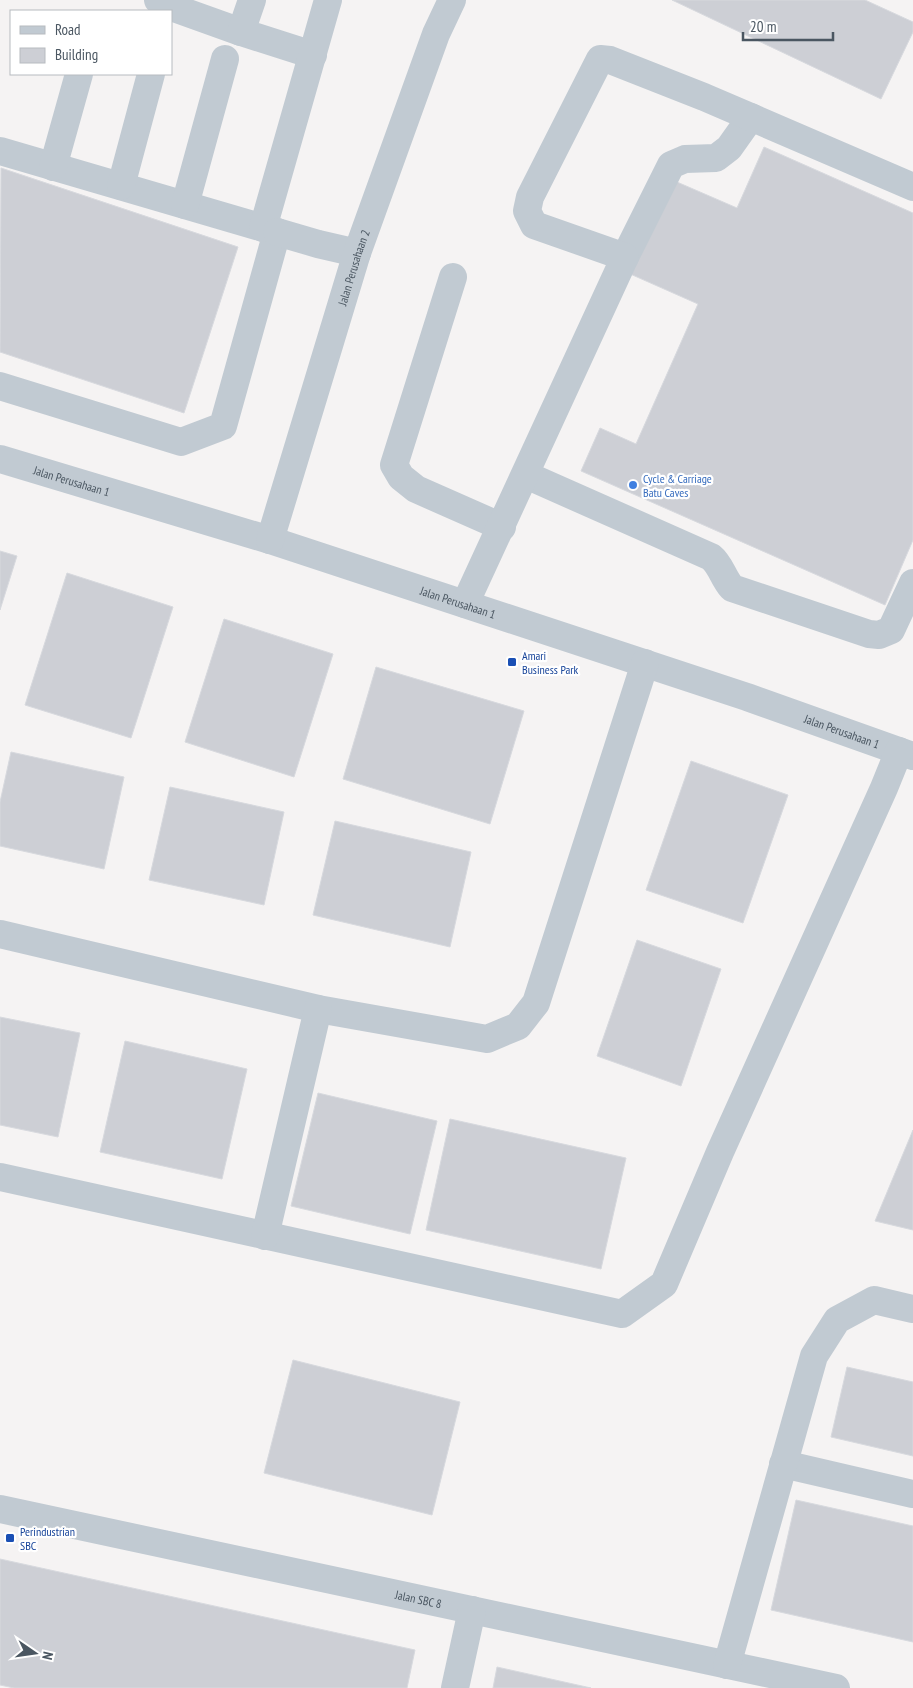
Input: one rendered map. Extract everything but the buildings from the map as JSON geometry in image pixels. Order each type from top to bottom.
[{"type":"street","points":[[158,0],[163,4],[241,32],[313,55]]},
{"type":"street","points":[[241,32],[252,0]]},
{"type":"street","points":[[0,386],[181,442],[223,426],[328,0]]},
{"type":"street","name":"Jalan Perusahaan 2","points":[[270,540],[357,253],[436,34],[452,0]]},
{"type":"street","points":[[185,205],[225,59]]},
{"type":"street","points":[[625,257],[534,225],[527,211],[530,197],[600,59],[610,60],[751,117],[913,187]]},
{"type":"street","points":[[53,167],[79,75]]},
{"type":"street","points":[[121,186],[151,75]]},
{"type":"street","points":[[465,604],[625,257],[671,165],[685,159],[716,158],[729,148],[751,117]]},
{"type":"street","points":[[0,151],[318,244],[357,253]]},
{"type":"street","points":[[453,276],[394,465],[401,477],[416,489],[502,527]]},
{"type":"street","name":"Jalan Perusahaan 1","points":[[0,459],[270,540],[645,663],[906,753]]},
{"type":"street","points":[[526,475],[711,557],[716,560],[724,580],[732,588],[869,634],[879,635],[891,630],[913,583]]},
{"type":"street","points":[[0,934],[318,1009],[487,1039],[518,1026],[536,1003],[645,663]]},
{"type":"street","points":[[0,1177],[622,1314],[664,1284],[720,1152],[884,788],[906,753]]},
{"type":"street","points":[[265,1236],[318,1009]]},
{"type":"street","points":[[727,1665],[814,1356],[837,1320],[874,1300],[913,1309]]},
{"type":"street","points":[[783,1464],[913,1494]]},
{"type":"street","name":"Jalan SBC 8","points":[[0,1509],[836,1688]]},
{"type":"street","points":[[455,1688],[472,1610]]},
{"type":"place","name":"Cycle & Carriage Batu Caves","points":[[633,485]]},
{"type":"place","name":"Amari Business Park","points":[[512,662]]},
{"type":"place","name":"Perindustrian SBC","points":[[10,1538]]}]
